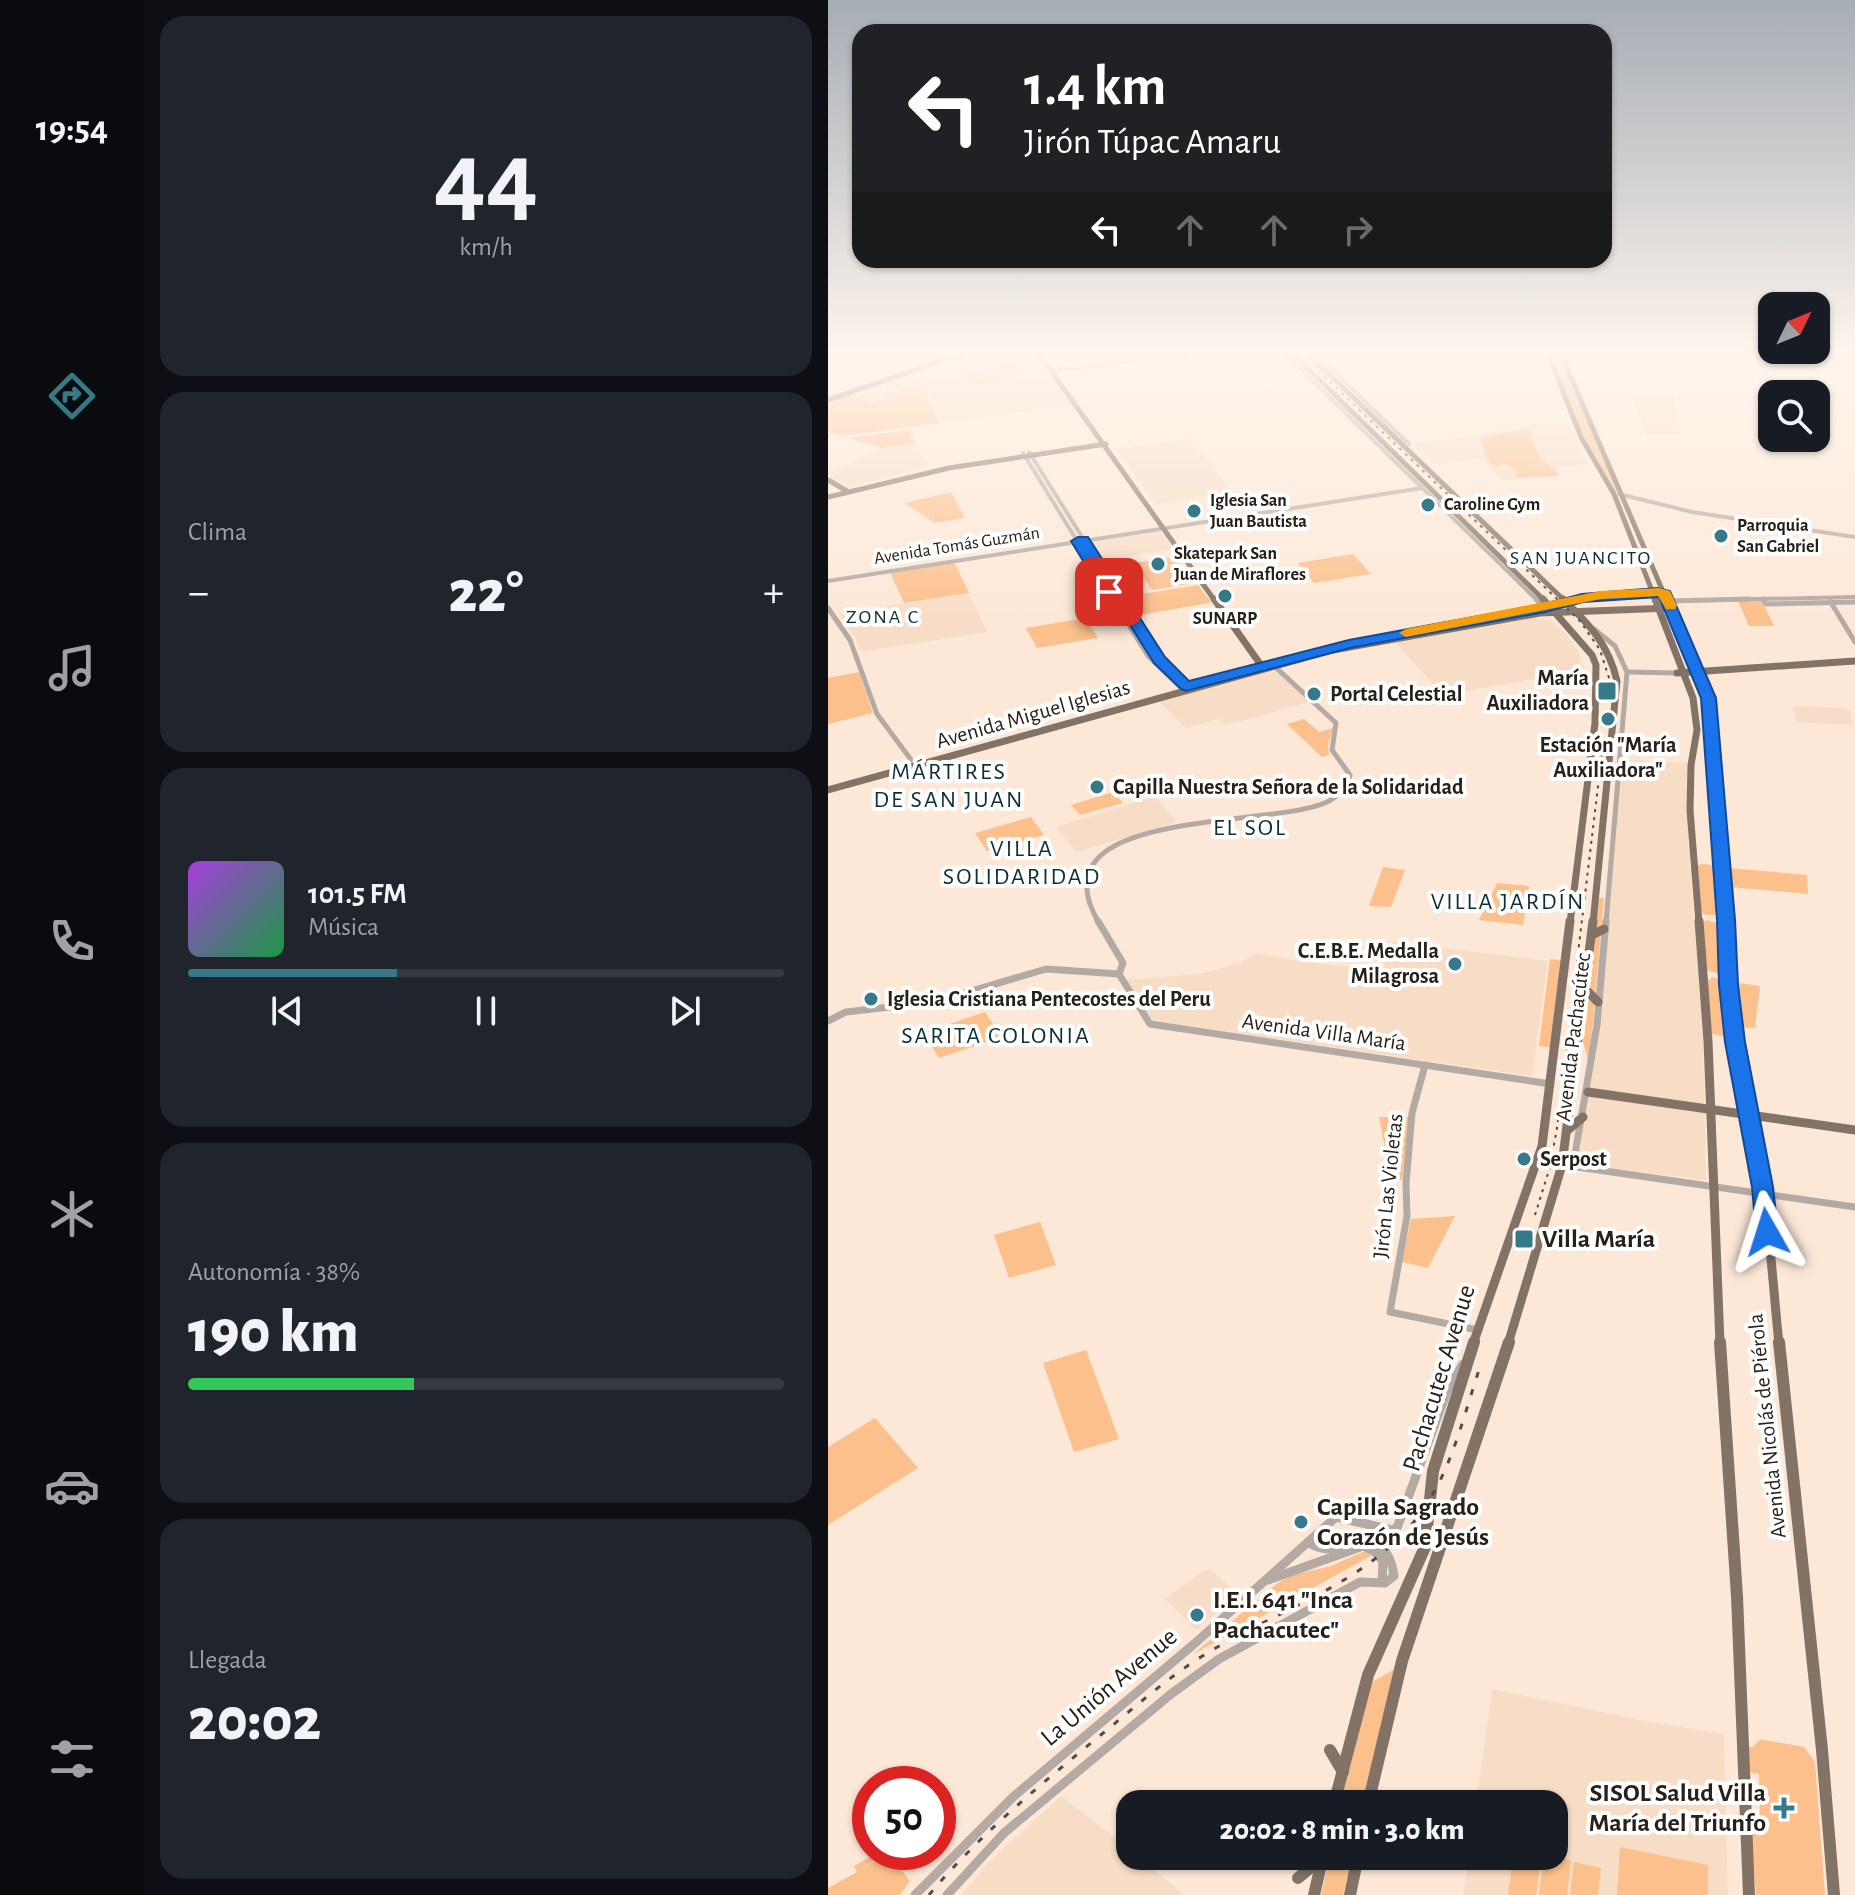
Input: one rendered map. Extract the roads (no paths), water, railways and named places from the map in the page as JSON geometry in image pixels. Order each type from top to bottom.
[{"type":"main road","points":[[1381,442],[1568,623]]},
{"type":"main road","points":[[1403,442],[1593,628],[1612,657],[1617,681],[1613,740],[1621,750]]},
{"type":"main road","name":"Avenida Nicolás de Piérola","points":[[1584,442],[1614,494],[1697,719],[1690,810],[1708,1041],[1715,1273],[1737,1596],[1749,1895]]},
{"type":"main road","name":"Avenida Nicolás de Piérola","points":[[1600,442],[1709,698],[1728,985],[1735,1042],[1763,1194],[1822,1750],[1834,1895]]},
{"type":"main road","points":[[828,496],[949,468],[1104,443],[1268,665]]},
{"type":"main road","points":[[828,482],[843,491]]},
{"type":"main road","points":[[1469,534],[1482,537]]},
{"type":"main road","points":[[1497,552],[1504,564],[1568,623]]},
{"type":"main road","points":[[1542,596],[1556,597],[1548,585]]},
{"type":"main road","points":[[1648,586],[1662,586]]},
{"type":"main road","name":"Avenida Miguel Iglesias","points":[[828,788],[1268,665],[1333,650],[1552,608],[1601,595],[1657,592],[1668,602],[1656,606],[1577,613],[1552,608],[1517,615]]},
{"type":"main road","points":[[1568,623],[1578,620],[1593,628]]},
{"type":"main road","name":"Pachacutec Avenue","points":[[1338,1790],[1368,1675],[1425,1547],[1433,1471],[1542,1146],[1598,684],[1592,655],[1568,623]]},
{"type":"main road","points":[[1680,673],[1855,661]]},
{"type":"main road","points":[[1615,721],[1623,716]]},
{"type":"main road","name":"Avenida Pachacútec","points":[[1371,1790],[1402,1661],[1568,1166],[1569,1130],[1613,740]]},
{"type":"main road","points":[[1592,935],[1604,929]]},
{"type":"main road","points":[[1586,990],[1598,1002]]},
{"type":"main road","points":[[1588,1092],[1855,1130]]},
{"type":"main road","points":[[1569,1130],[1583,1117]]},
{"type":"main road","points":[[1330,1750],[1343,1772]]},
{"type":"main road","points":[[1298,1878],[1307,1870]]},
{"type":"main road","points":[[1314,1895],[1320,1870]]},
{"type":"main road","points":[[1350,1895],[1355,1870]]},
{"type":"street","points":[[1378,442],[1469,534],[1552,608]]},
{"type":"street","points":[[1027,454],[1148,656],[1185,688]]},
{"type":"street","name":"Avenida Tomás Guzmán","points":[[828,581],[1422,488]]},
{"type":"street","points":[[1614,494],[1688,511],[1855,537]]},
{"type":"street","points":[[1668,602],[1855,599]]},
{"type":"street","points":[[1829,600],[1855,642]]},
{"type":"street","points":[[828,608],[850,640],[877,714],[913,764]]},
{"type":"street","points":[[1593,628],[1615,646],[1627,672],[1680,673]]},
{"type":"street","name":"Avenida Villa María","points":[[1268,665],[1333,718],[1336,723],[1332,750],[1351,778],[1345,790],[1319,807],[1300,812],[1185,824],[1108,847],[1092,863],[1085,895],[1123,963],[1119,974],[1150,1024],[1551,1084]]},
{"type":"street","name":"Avenida Pachacútec","points":[[1568,1166],[1588,1092],[1627,672]]},
{"type":"street","points":[[828,1021],[846,1012],[934,1002],[1046,969],[1119,974]]},
{"type":"street","name":"Jirón Las Violetas","points":[[1425,1065],[1412,1113],[1406,1183],[1407,1216],[1390,1312],[1478,1330]]},
{"type":"street","points":[[1568,1166],[1855,1207]]},
{"type":"street","name":"La Unión Avenue","points":[[915,1895],[1013,1797],[1261,1583],[1291,1566],[1308,1542],[1336,1517],[1394,1530],[1447,1391],[1471,1351]]},
{"type":"street","points":[[1291,1566],[1356,1547],[1366,1547],[1383,1561],[1382,1582],[1392,1580],[1394,1566],[1376,1545],[1360,1542],[1326,1554],[1317,1551],[1308,1542]]},
{"type":"street","name":"La Unión Avenue","points":[[947,1895],[1004,1833],[1171,1694],[1219,1659],[1360,1582],[1382,1582]]},
{"type":"railway","points":[[1393,442],[1580,621],[1600,650],[1610,681]]},
{"type":"railway","points":[[1535,1215],[1550,1167],[1557,1128],[1603,745]]},
{"type":"railway","points":[[929,1895],[1012,1810],[1164,1683],[1231,1640],[1341,1582],[1391,1545],[1413,1523],[1437,1488],[1454,1448],[1480,1367]]},
{"type":"place","name":"Caroline Gym","points":[[1428,505]]},
{"type":"place","name":"Iglesia San Juan Bautista","points":[[1194,511]]},
{"type":"place","name":"Parroquia San Gabriel","points":[[1721,536]]},
{"type":"place","name":"Skatepark San Juan de Miraflores","points":[[1158,564]]},
{"type":"place","name":"SUNARP","points":[[1225,596]]},
{"type":"place","name":"María Auxiliadora","points":[[1607,691]]},
{"type":"place","name":"Portal Celestial","points":[[1314,694]]},
{"type":"place","name":"Estación \"María Auxiliadora\"","points":[[1608,719]]},
{"type":"place","name":"Capilla Nuestra Señora de la Solidaridad","points":[[1097,787]]},
{"type":"place","name":"C.E.B.E. Medalla Milagrosa","points":[[1455,964]]},
{"type":"place","name":"Iglesia Cristiana Pentecostes del Peru","points":[[871,999]]},
{"type":"place","name":"Serpost","points":[[1524,1159]]},
{"type":"place","name":"Villa María","points":[[1524,1239]]},
{"type":"place","name":"Capilla Sagrado Corazón de Jesús","points":[[1301,1522]]},
{"type":"place","name":"I.E.I. 641 \"Inca Pachacutec\"","points":[[1197,1615]]},
{"type":"place","name":"SISOL Salud Villa María del Triunfo","points":[[1784,1808]]},
{"type":"district","name":"SAN JUANCITO","points":[[1581,558]]},
{"type":"district","name":"ZONA C","points":[[883,617]]},
{"type":"district","name":"MÁRTIRES DE SAN JUAN","points":[[949,786]]},
{"type":"district","name":"EL SOL","points":[[1250,828]]},
{"type":"district","name":"VILLA SOLIDARIDAD","points":[[1022,863]]},
{"type":"district","name":"VILLA JARDÍN","points":[[1508,902]]},
{"type":"district","name":"SARITA COLONIA","points":[[996,1036]]}]
